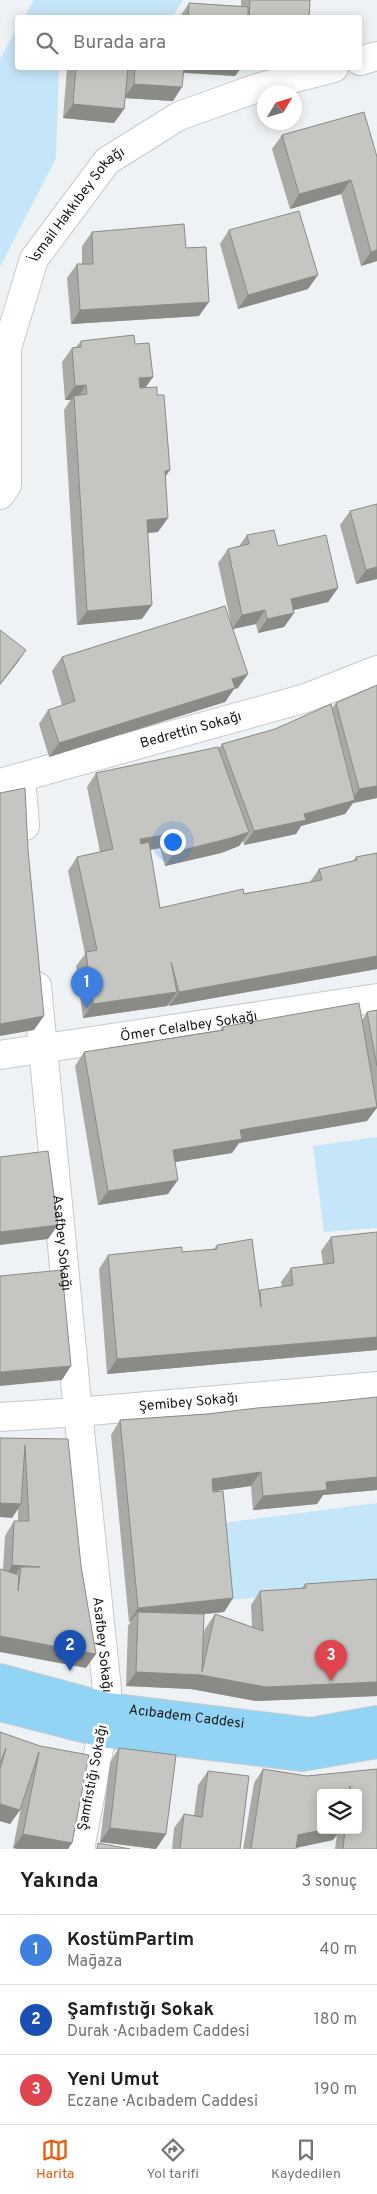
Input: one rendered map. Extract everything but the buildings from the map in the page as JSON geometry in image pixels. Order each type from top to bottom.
[{"type":"main road","name":"Acıbadem Caddesi","points":[[0,1678],[104,1720],[310,1732],[377,1720]]},
{"type":"main road","name":"Acıbadem Caddesi","points":[[0,1706],[104,1720],[302,1758],[377,1744]]},
{"type":"street","points":[[362,60],[377,56]]},
{"type":"street","name":"İsmail Hakkıbey Sokağı","points":[[4,490],[8,348],[34,260],[107,161],[179,116],[258,88],[326,70]]},
{"type":"street","name":"Bedrettin Sokağı","points":[[11,780],[306,698],[377,670]]},
{"type":"street","points":[[11,780],[27,855]]},
{"type":"street","name":"Asafbey Sokağı","points":[[35,962],[42,1049],[107,1690],[104,1720]]},
{"type":"street","name":"Ömer Celalbey Sokağı","points":[[0,1055],[377,998]]},
{"type":"street","name":"Şemibey Sokağı","points":[[0,1417],[377,1386]]},
{"type":"street","name":"Şamfıstığı Sokağı","points":[[80,1849],[104,1720]]},
{"type":"shaded area","points":[[34,0],[183,0],[173,15],[25,15]]},
{"type":"shaded area","points":[[15,32],[15,70],[59,70],[56,158],[0,267],[0,59]]},
{"type":"shaded area","points":[[377,1137],[377,1228],[324,1232],[313,1146]]},
{"type":"shaded area","points":[[377,1503],[377,1587],[229,1600],[223,1523]]},
{"type":"place","name":"KostümPartim","points":[[87,1008]]},
{"type":"place","name":"Şamfıstığı Sokak","points":[[70,1671]]},
{"type":"place","name":"Yeni Umut","points":[[331,1681]]}]
